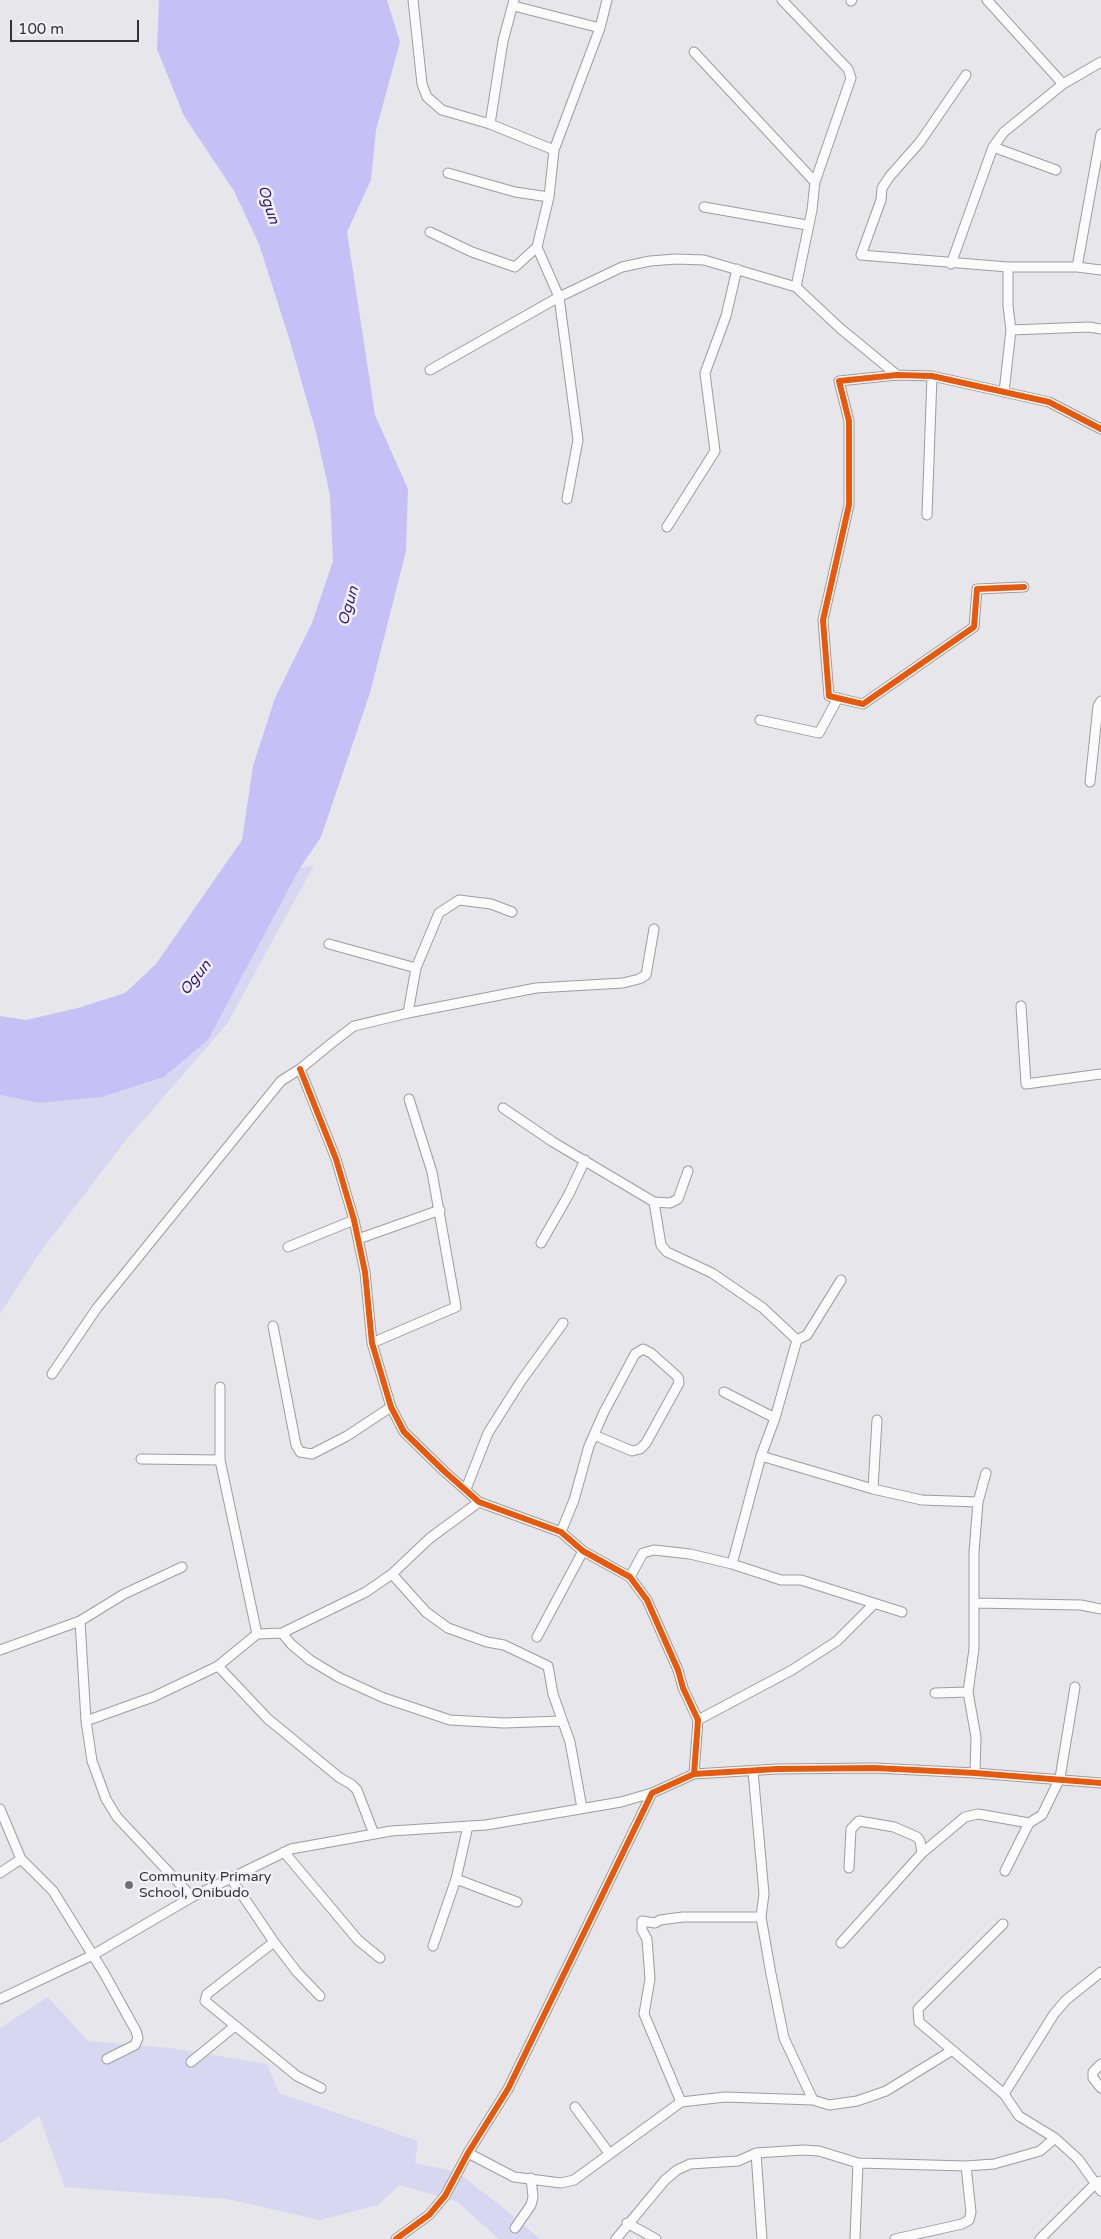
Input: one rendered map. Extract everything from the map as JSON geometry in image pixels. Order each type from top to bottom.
[{"type":"street","points":[[413,0],[422,84],[427,97],[442,110],[490,124],[554,150]]},
{"type":"street","points":[[430,232],[472,252],[515,267],[537,248],[549,197],[554,150],[600,28],[607,0]]},
{"type":"street","points":[[782,0],[848,69],[851,78],[815,182],[812,210],[807,225],[796,288]]},
{"type":"street","points":[[986,0],[1063,84]]},
{"type":"street","points":[[490,124],[503,40],[514,3],[600,28]]},
{"type":"street","points":[[694,52],[815,182]]},
{"type":"street","points":[[951,264],[993,147],[1004,132],[1063,84],[1101,62]]},
{"type":"street","points":[[966,75],[920,142],[882,188],[881,200],[860,255],[951,264],[1008,267],[1077,267],[1101,270]]},
{"type":"street","points":[[1077,267],[1101,134]]},
{"type":"street","points":[[993,147],[1056,170]]},
{"type":"street","points":[[448,174],[515,192],[549,197]]},
{"type":"street","points":[[704,207],[807,225]]},
{"type":"street","points":[[537,248],[559,297],[578,440],[567,499]]},
{"type":"street","points":[[430,370],[559,297],[622,268],[650,261],[676,258],[704,260],[796,288],[897,374]]},
{"type":"street","points":[[1004,392],[1011,330],[1008,306],[1008,267]]},
{"type":"street","points":[[667,527],[715,451],[705,373],[726,316],[737,270]]},
{"type":"street","points":[[1011,330],[1089,327],[1101,329]]},
{"type":"street","points":[[1024,587],[977,589],[974,627],[863,704],[829,696],[823,620],[849,505],[849,422],[839,381],[897,374],[932,376],[1049,402],[1101,429]]},
{"type":"street","points":[[927,516],[932,376]]},
{"type":"street","points":[[760,720],[819,733],[838,698]]},
{"type":"street","points":[[1090,782],[1098,732],[1098,706],[1101,702]]},
{"type":"street","points":[[408,1013],[416,968],[439,913],[447,906],[459,900],[491,904],[512,912]]},
{"type":"street","points":[[52,1374],[97,1308],[281,1081],[300,1069],[354,1026],[408,1013],[536,988],[623,983],[639,979],[646,975],[654,929]]},
{"type":"street","points":[[329,944],[416,968]]},
{"type":"street","points":[[1021,1006],[1026,1084],[1101,1074]]},
{"type":"street","points":[[300,1069],[336,1159],[354,1220],[365,1272],[372,1343],[390,1407],[410,1439],[479,1502],[561,1532],[583,1551],[630,1577],[647,1600],[698,1720],[694,1774]]},
{"type":"street","points":[[372,1343],[456,1308],[432,1172],[409,1099]]},
{"type":"street","points":[[503,1108],[553,1142],[654,1202],[670,1203],[678,1200],[688,1171]]},
{"type":"street","points":[[541,1242],[566,1201],[585,1160]]},
{"type":"street","points":[[654,1202],[661,1245],[666,1252],[712,1273],[764,1308],[797,1340]]},
{"type":"street","points":[[358,1239],[440,1210]]},
{"type":"street","points":[[288,1247],[354,1220]]},
{"type":"street","points":[[732,1564],[761,1456],[775,1418],[797,1340],[807,1335],[841,1280]]},
{"type":"street","points":[[466,1489],[488,1433],[521,1381],[562,1323]]},
{"type":"street","points":[[273,1326],[296,1445],[300,1452],[312,1454],[347,1436],[390,1407]]},
{"type":"street","points":[[561,1532],[574,1500],[589,1446],[594,1435],[638,1351],[642,1349],[651,1353],[678,1377],[679,1383],[646,1443],[640,1449],[632,1451],[594,1435]]},
{"type":"street","points":[[220,1387],[220,1460],[257,1634]]},
{"type":"street","points":[[724,1392],[775,1418]]},
{"type":"street","points":[[873,1489],[876,1420]]},
{"type":"street","points":[[761,1456],[873,1489],[922,1500],[978,1502]]},
{"type":"street","points":[[141,1459],[220,1460]]},
{"type":"street","points":[[975,1772],[976,1736],[968,1692],[974,1649],[974,1552],[978,1502],[986,1473]]},
{"type":"street","points":[[86,1721],[153,1697],[218,1666],[257,1634],[282,1633],[366,1592],[392,1574],[430,1538],[479,1502]]},
{"type":"street","points":[[630,1577],[644,1553],[654,1550],[690,1554],[732,1564],[781,1580],[801,1580],[902,1612]]},
{"type":"street","points":[[537,1637],[583,1551]]},
{"type":"street","points":[[0,1650],[80,1621],[124,1594],[182,1568]]},
{"type":"street","points":[[392,1574],[426,1612],[448,1628],[487,1642],[504,1645],[548,1666],[553,1694],[570,1742],[582,1808]]},
{"type":"street","points":[[974,1603],[1081,1605],[1101,1608]]},
{"type":"street","points":[[698,1720],[792,1670],[830,1646],[874,1604]]},
{"type":"street","points":[[80,1621],[86,1721],[92,1760],[111,1807],[144,1847],[192,1898]]},
{"type":"street","points":[[282,1633],[291,1644],[310,1660],[340,1678],[384,1698],[450,1720],[504,1723],[561,1721]]},
{"type":"street","points":[[218,1666],[268,1719],[357,1790],[374,1834]]},
{"type":"street","points":[[1004,1871],[1029,1823],[1042,1815],[1060,1778],[1075,1687]]},
{"type":"street","points":[[935,1693],[968,1692]]},
{"type":"street","points":[[0,1999],[93,1955],[230,1877],[300,1846],[374,1834],[468,1826],[622,1802],[652,1794],[694,1774],[753,1772],[777,1769],[876,1768],[975,1772],[1101,1783]]},
{"type":"street","points":[[753,1772],[764,1894],[761,1917],[784,2038],[813,2100]]},
{"type":"street","points":[[396,2239],[429,2216],[445,2196],[468,2153],[508,2089],[652,1794]]},
{"type":"street","points":[[0,1809],[21,1859],[54,1891],[93,1955],[138,2038],[135,2045],[107,2059]]},
{"type":"street","points":[[841,1943],[922,1854],[936,1844],[961,1820],[972,1814],[1029,1823]]},
{"type":"street","points":[[849,1868],[851,1828],[859,1821],[894,1827],[917,1837],[920,1841],[922,1854]]},
{"type":"street","points":[[433,1946],[456,1879],[468,1826]]},
{"type":"street","points":[[284,1852],[358,1940],[380,1958]]},
{"type":"street","points":[[0,1873],[21,1859]]},
{"type":"street","points":[[230,1877],[274,1942],[297,1972],[320,1996]]},
{"type":"street","points":[[456,1879],[517,1902]]},
{"type":"street","points":[[681,2102],[644,2014],[650,1979],[647,1939],[642,1930],[642,1921],[655,1923],[660,1920],[683,1917],[761,1917]]},
{"type":"street","points":[[1003,1924],[918,2009],[919,2022],[1004,2094],[1018,2116],[1055,2138],[1078,2159],[1100,2185],[1040,2239]]},
{"type":"street","points":[[274,1942],[205,1997],[209,2005],[296,2076],[321,2088]]},
{"type":"street","points":[[1004,2094],[1054,2014],[1066,2000],[1101,1972]]},
{"type":"street","points":[[191,2062],[235,2026]]},
{"type":"street","points":[[468,2153],[514,2177],[561,2183],[574,2180],[681,2102],[724,2097],[813,2100],[829,2105],[886,2091],[951,2051]]},
{"type":"street","points":[[1101,2064],[1093,2072],[1093,2078],[1101,2088]]},
{"type":"street","points":[[575,2107],[609,2153]]},
{"type":"street","points":[[616,2239],[627,2223],[664,2180],[676,2170],[690,2164],[738,2161],[756,2153],[818,2151],[858,2163],[966,2166],[994,2164],[1033,2154],[1040,2151],[1055,2138]]},
{"type":"street","points":[[756,2153],[762,2239]]},
{"type":"street","points":[[855,2239],[858,2163]]},
{"type":"street","points":[[895,2239],[962,2224],[968,2220],[971,2212],[966,2166]]},
{"type":"street","points":[[515,2228],[533,2197],[531,2178]]},
{"type":"street","points":[[627,2223],[656,2239]]},
{"type":"shaded area","points":[[314,865],[227,1024],[126,1140],[38,1255],[0,1314],[0,1095],[39,1103],[102,1097],[164,1077],[208,1040],[300,868]]},
{"type":"shaded area","points":[[48,1997],[88,2041],[170,2048],[267,2064],[279,2093],[418,2141],[415,2163],[457,2172],[540,2239],[499,2239],[458,2202],[400,2185],[378,2205],[320,2220],[227,2199],[65,2187],[39,2116],[0,2144],[0,2028]]},
{"type":"water","name":"Ogun","points":[[159,0],[387,0],[400,42],[376,130],[371,180],[347,232],[375,415],[408,489],[406,551],[370,693],[321,837],[300,868],[208,1040],[164,1077],[102,1097],[39,1103],[0,1095],[0,1016],[26,1020],[78,1008],[125,993],[156,964],[242,840],[253,766],[275,698],[312,623],[333,561],[330,495],[316,432],[289,338],[259,244],[234,191],[184,116],[157,49]]},
{"type":"cycle path","points":[[1024,587],[977,589],[974,627],[863,704],[829,696],[823,620],[849,505],[849,421],[839,381],[897,375],[932,376],[1049,402],[1101,429]]},
{"type":"cycle path","points":[[300,1069],[336,1159],[354,1220],[365,1272],[372,1343],[391,1407],[404,1432],[479,1502],[561,1532],[583,1551],[630,1577],[647,1600],[698,1720],[694,1774]]},
{"type":"cycle path","points":[[396,2239],[429,2215],[445,2196],[468,2153],[508,2089],[652,1793],[694,1774],[777,1769],[875,1768],[975,1773],[1101,1783]]},
{"type":"place","name":"Community Primary School, Onibudo","points":[[129,1885]]}]
